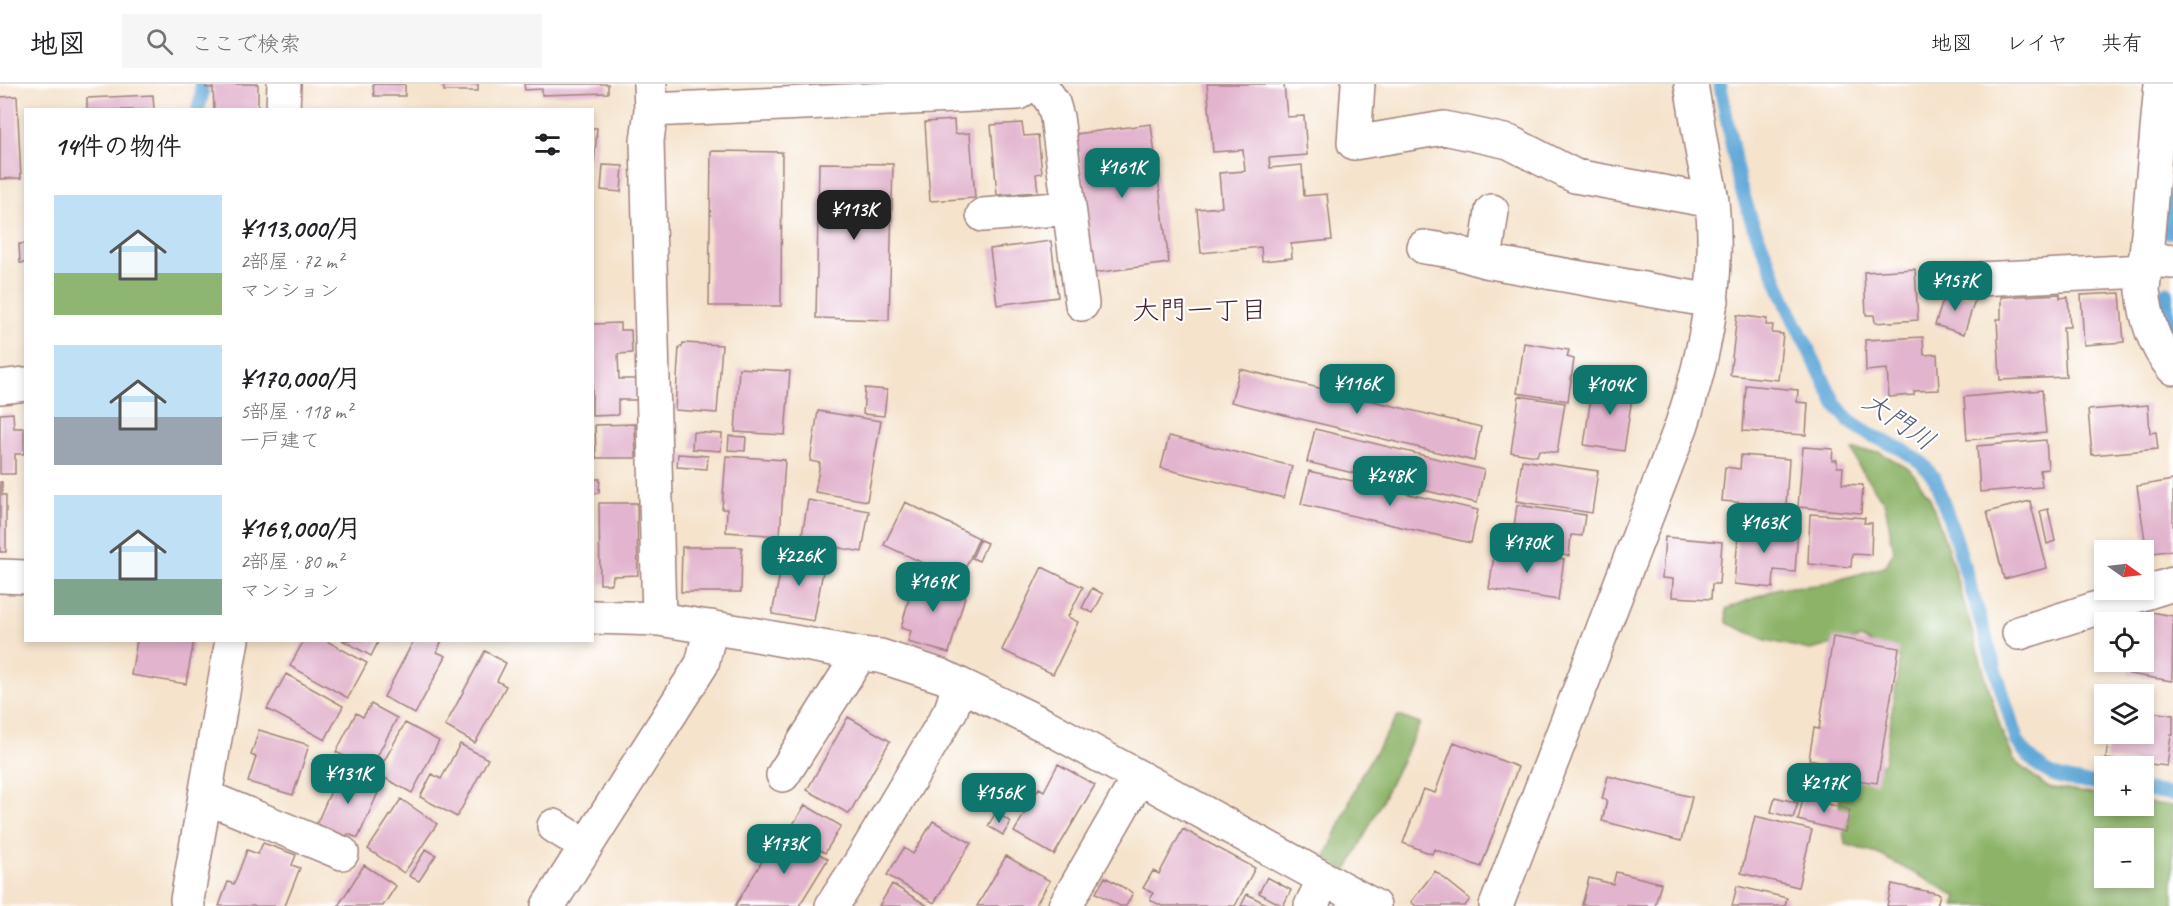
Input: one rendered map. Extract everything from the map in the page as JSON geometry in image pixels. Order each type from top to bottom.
[{"type":"street","points":[[283,108],[284,84]]},
{"type":"street","points":[[659,619],[647,141],[650,97],[1018,93],[1030,84]]},
{"type":"street","points":[[1040,84],[1053,103],[1058,117],[1082,304]]},
{"type":"street","points":[[1358,84],[1354,143],[1444,128],[1509,142],[1575,176],[1712,201]]},
{"type":"street","points":[[1496,906],[1681,427],[1698,376],[1707,339],[1714,259],[1712,201],[1691,84]]},
{"type":"street","points":[[2160,84],[2154,264],[2143,290],[2145,311],[2151,332],[2161,353],[2173,368]]},
{"type":"street","points":[[983,215],[1069,208]]},
{"type":"street","points":[[1485,261],[1492,211]]},
{"type":"street","points":[[1424,247],[1452,251],[1485,261],[1712,301]]},
{"type":"street","points":[[1957,280],[2154,264]]},
{"type":"street","points":[[0,387],[24,384]]},
{"type":"street","points":[[0,576],[24,577]]},
{"type":"street","points":[[2019,633],[2173,584]]},
{"type":"street","points":[[594,617],[659,619],[711,627],[880,656],[942,676],[1046,726],[1139,777],[1317,892],[1374,906]]},
{"type":"street","points":[[548,906],[702,664],[711,627]]},
{"type":"street","points":[[188,906],[232,642]]},
{"type":"street","points":[[783,775],[860,654]]},
{"type":"street","points":[[832,906],[951,710],[958,685]]},
{"type":"street","points":[[1065,906],[1139,777]]},
{"type":"street","points":[[206,797],[342,853]]},
{"type":"street","points":[[554,826],[586,846]]},
{"type":"green space","points":[[1853,450],[1880,452],[1911,470],[1930,498],[1949,552],[2001,730],[2014,760],[2047,787],[2094,794],[2094,816],[2154,816],[2154,803],[2173,806],[2173,906],[1954,906],[1957,896],[1880,855],[1845,844],[1838,795],[1843,783],[1884,763],[1900,659],[1861,638],[1810,650],[1766,640],[1727,623],[1726,609],[1779,588],[1818,585],[1885,567],[1894,551],[1885,504],[1858,465]]},
{"type":"green space","points":[[1398,716],[1420,724],[1347,871],[1325,859],[1362,773]]},
{"type":"building","points":[[206,84],[258,84],[258,108],[214,108],[213,88],[206,88]]},
{"type":"building","points":[[373,84],[405,84],[405,96],[374,96]]},
{"type":"building","points":[[443,84],[478,84],[478,91],[444,91]]},
{"type":"building","points":[[524,84],[608,84],[608,93],[542,95],[542,89],[525,90]]},
{"type":"building","points":[[1207,84],[1284,84],[1287,117],[1304,116],[1307,155],[1269,158],[1270,168],[1302,165],[1304,196],[1327,194],[1332,240],[1291,244],[1292,258],[1262,261],[1261,247],[1201,253],[1197,209],[1222,207],[1219,173],[1245,171],[1243,150],[1213,152]]},
{"type":"building","points":[[153,95],[154,108],[87,108],[87,98]]},
{"type":"building","points":[[17,96],[21,178],[0,179],[0,97]]},
{"type":"building","points":[[954,120],[955,134],[970,133],[975,198],[930,201],[925,122]]},
{"type":"building","points":[[1022,123],[1024,136],[1038,135],[1042,173],[1036,174],[1038,192],[997,195],[991,125]]},
{"type":"building","points":[[1151,124],[1169,263],[1094,273],[1076,134]]},
{"type":"building","points":[[594,128],[597,128],[594,166]]},
{"type":"building","points":[[711,151],[782,152],[781,306],[709,306]]},
{"type":"building","points":[[819,163],[893,164],[889,320],[816,318]]},
{"type":"building","points":[[603,165],[623,166],[621,192],[601,190]]},
{"type":"building","points":[[1051,241],[1058,297],[997,305],[990,249]]},
{"type":"building","points":[[19,244],[24,244],[24,263],[20,263]]},
{"type":"building","points":[[1915,269],[1918,320],[1875,323],[1874,315],[1866,315],[1864,272]]},
{"type":"building","points":[[1946,291],[1975,300],[1964,334],[1935,325]]},
{"type":"building","points":[[2120,293],[2124,342],[2084,345],[2081,295]]},
{"type":"building","points":[[2060,294],[2060,298],[2068,297],[2070,327],[2063,327],[2066,377],[2000,380],[1997,319],[2001,319],[2001,297]]},
{"type":"building","points":[[1737,315],[1767,319],[1766,325],[1773,325],[1772,333],[1783,334],[1778,380],[1730,375]]},
{"type":"building","points":[[620,323],[620,330],[631,330],[632,353],[618,354],[619,379],[637,379],[637,400],[618,400],[618,415],[594,416],[594,324]]},
{"type":"building","points":[[1923,337],[1924,355],[1937,354],[1939,390],[1914,391],[1914,395],[1889,397],[1887,369],[1866,371],[1865,340]]},
{"type":"building","points":[[683,343],[722,345],[717,413],[675,410],[679,347],[682,347]]},
{"type":"building","points":[[1524,343],[1569,350],[1567,357],[1574,359],[1568,401],[1517,393]]},
{"type":"building","points":[[739,368],[790,371],[785,435],[735,432]]},
{"type":"building","points":[[1240,369],[1481,427],[1474,461],[1231,402]]},
{"type":"building","points":[[1604,379],[1634,384],[1624,451],[1584,445],[1591,397],[1601,398]]},
{"type":"building","points":[[1746,385],[1798,390],[1797,402],[1808,403],[1806,435],[1743,431]]},
{"type":"building","points":[[865,388],[887,390],[884,416],[863,414]]},
{"type":"building","points":[[2042,390],[2046,433],[1967,440],[1964,397]]},
{"type":"building","points":[[1519,396],[1565,403],[1557,453],[1539,450],[1537,456],[1511,452]]},
{"type":"building","points":[[2148,405],[2150,433],[2156,432],[2158,449],[2092,455],[2088,410]]},
{"type":"building","points":[[818,411],[881,421],[867,501],[815,492],[820,463],[810,461]]},
{"type":"building","points":[[13,413],[14,428],[24,428],[24,454],[15,454],[15,474],[0,474],[0,414]]},
{"type":"building","points":[[635,424],[636,458],[596,458],[595,425]]},
{"type":"building","points":[[1315,429],[1484,470],[1477,503],[1307,462]]},
{"type":"building","points":[[693,432],[722,434],[721,451],[692,449]]},
{"type":"building","points":[[729,436],[746,437],[745,451],[728,450]]},
{"type":"building","points":[[1169,436],[1292,466],[1284,498],[1161,468]]},
{"type":"building","points":[[2046,440],[2048,469],[2040,470],[2042,487],[1980,492],[1977,446]]},
{"type":"building","points":[[1803,447],[1833,449],[1832,460],[1837,460],[1837,467],[1843,467],[1842,484],[1863,485],[1861,513],[1798,507]]},
{"type":"building","points":[[678,454],[708,456],[707,469],[677,467]]},
{"type":"building","points":[[1741,455],[1789,459],[1786,506],[1722,501],[1725,467],[1740,469]]},
{"type":"building","points":[[726,456],[785,460],[780,536],[726,532],[727,509],[722,509]]},
{"type":"building","points":[[1522,460],[1598,471],[1592,513],[1516,501]]},
{"type":"building","points":[[1309,471],[1478,510],[1471,543],[1301,504]]},
{"type":"building","points":[[594,479],[600,479],[599,493],[594,493]]},
{"type":"building","points":[[2173,480],[2173,550],[2154,553],[2154,540],[2145,540],[2137,486]]},
{"type":"building","points":[[0,482],[2,482],[2,495],[6,495],[6,552],[0,552]]},
{"type":"building","points":[[808,500],[869,511],[862,552],[801,541]]},
{"type":"building","points":[[2030,501],[2047,568],[2004,579],[1987,512]]},
{"type":"building","points":[[905,502],[979,538],[960,580],[884,545]]},
{"type":"building","points":[[599,503],[637,503],[638,575],[613,576],[612,584],[600,584]]},
{"type":"building","points":[[1517,505],[1585,515],[1582,536],[1571,535],[1569,556],[1511,548]]},
{"type":"building","points":[[2048,509],[2055,541],[2047,544],[2040,511]]},
{"type":"building","points":[[1810,514],[1865,518],[1864,523],[1872,523],[1871,555],[1852,554],[1851,567],[1808,564]]},
{"type":"building","points":[[1739,525],[1798,529],[1795,572],[1774,570],[1773,588],[1734,584]]},
{"type":"building","points":[[1665,537],[1722,542],[1719,584],[1712,584],[1711,599],[1672,597],[1673,579],[1662,578]]},
{"type":"building","points":[[980,540],[987,543],[979,561],[972,558]]},
{"type":"building","points":[[682,547],[742,547],[741,592],[681,592]]},
{"type":"building","points":[[1495,549],[1564,559],[1558,600],[1489,589]]},
{"type":"building","points":[[784,553],[825,560],[814,621],[772,614]]},
{"type":"building","points":[[1042,567],[1083,587],[1068,617],[1078,622],[1053,674],[1002,650]]},
{"type":"building","points":[[915,575],[967,589],[949,653],[908,642],[911,631],[901,628]]},
{"type":"building","points":[[1092,588],[1103,594],[1093,613],[1082,608]]},
{"type":"building","points":[[2154,613],[2173,616],[2172,681],[2129,674],[2129,672],[2154,672]]},
{"type":"building","points":[[1833,637],[1899,648],[1877,783],[1821,775],[1823,762],[1809,759],[1814,728],[1819,729]]},
{"type":"building","points":[[137,642],[194,642],[186,684],[131,675]]},
{"type":"building","points":[[303,642],[329,642],[367,663],[348,698],[290,666]]},
{"type":"building","points":[[346,642],[378,642],[371,656]]},
{"type":"building","points":[[413,642],[441,642],[437,652],[446,656],[415,714],[384,697]]},
{"type":"building","points":[[485,651],[506,663],[497,681],[506,686],[475,743],[445,726]]},
{"type":"building","points":[[286,674],[343,706],[325,740],[267,709]]},
{"type":"building","points":[[371,704],[397,718],[370,770],[336,752],[356,713],[363,717]]},
{"type":"building","points":[[2154,713],[2173,715],[2173,735],[2171,735],[2167,766],[2154,765],[2154,756],[2106,756],[2108,744],[2154,744]]},
{"type":"building","points":[[848,717],[890,741],[849,814],[807,790]]},
{"type":"building","points":[[405,723],[439,741],[412,793],[377,774]]},
{"type":"building","points":[[259,730],[309,745],[293,795],[248,782],[256,757],[251,755]]},
{"type":"building","points":[[1454,742],[1518,767],[1481,867],[1434,849],[1432,854],[1403,843],[1423,789],[1435,793]]},
{"type":"building","points":[[460,744],[488,759],[457,817],[420,797],[432,774],[441,779]]},
{"type":"building","points":[[1058,764],[1095,785],[1054,855],[1014,832],[1039,788],[1044,791]]},
{"type":"building","points":[[341,768],[381,786],[358,838],[348,834],[346,838],[316,825]]},
{"type":"building","points":[[1608,776],[1692,797],[1681,841],[1602,821],[1607,800],[1602,799]]},
{"type":"building","points":[[1804,795],[1850,810],[1845,832],[1798,820]]},
{"type":"building","points":[[1775,797],[1798,803],[1793,818],[1771,812]]},
{"type":"building","points":[[401,799],[437,824],[404,873],[368,849]]},
{"type":"building","points":[[805,805],[841,826],[825,853],[789,831]]},
{"type":"building","points":[[996,812],[1011,822],[1003,835],[988,826]]},
{"type":"building","points":[[1755,816],[1812,830],[1798,887],[1741,873]]},
{"type":"building","points":[[933,821],[971,843],[934,903],[887,875],[904,848],[913,854]]},
{"type":"building","points":[[1183,829],[1255,868],[1235,906],[1162,906],[1150,900],[1153,893],[1143,888],[1153,871],[1159,874]]},
{"type":"building","points":[[781,830],[828,859],[799,906],[735,906]]},
{"type":"building","points":[[263,843],[296,855],[292,865],[300,868],[285,906],[219,906],[228,882],[234,884],[247,850],[258,854]]},
{"type":"building","points":[[426,849],[436,855],[419,881],[409,876]]},
{"type":"building","points":[[1006,856],[1050,881],[1035,906],[977,906]]},
{"type":"building","points":[[364,865],[396,886],[383,906],[338,906]]},
{"type":"building","points":[[1435,871],[1470,899],[1465,906],[1416,906],[1411,902]]},
{"type":"building","points":[[1616,872],[1661,883],[1655,906],[1582,905],[1589,878],[1613,884]]},
{"type":"building","points":[[1105,877],[1133,893],[1126,906],[1120,906],[1096,893]]},
{"type":"building","points":[[1267,877],[1291,890],[1283,906],[1259,893]]},
{"type":"building","points":[[892,884],[928,906],[879,906]]},
{"type":"building","points":[[1892,884],[1940,894],[1937,906],[1887,906]]},
{"type":"building","points":[[1737,886],[1787,898],[1785,906],[1732,906]]},
{"type":"building","points":[[1247,894],[1270,906],[1241,906]]},
{"type":"waterway","points":[[198,108],[202,94],[201,84]]},
{"type":"waterway","name":"大門川","points":[[1720,84],[1739,182],[1752,222],[1790,312],[1836,405],[1849,421],[1867,433],[1903,450],[1922,463],[1935,479],[1955,536],[2017,741],[2035,763],[2044,770],[2065,779],[2094,784]]},
{"type":"waterway","points":[[2169,232],[2173,190]]},
{"type":"waterway","points":[[2166,292],[2168,316],[2173,326]]},
{"type":"waterway","name":"大門川","points":[[2154,791],[2173,794]]},
{"type":"district","name":"大門一丁目","points":[[1200,310]]}]
